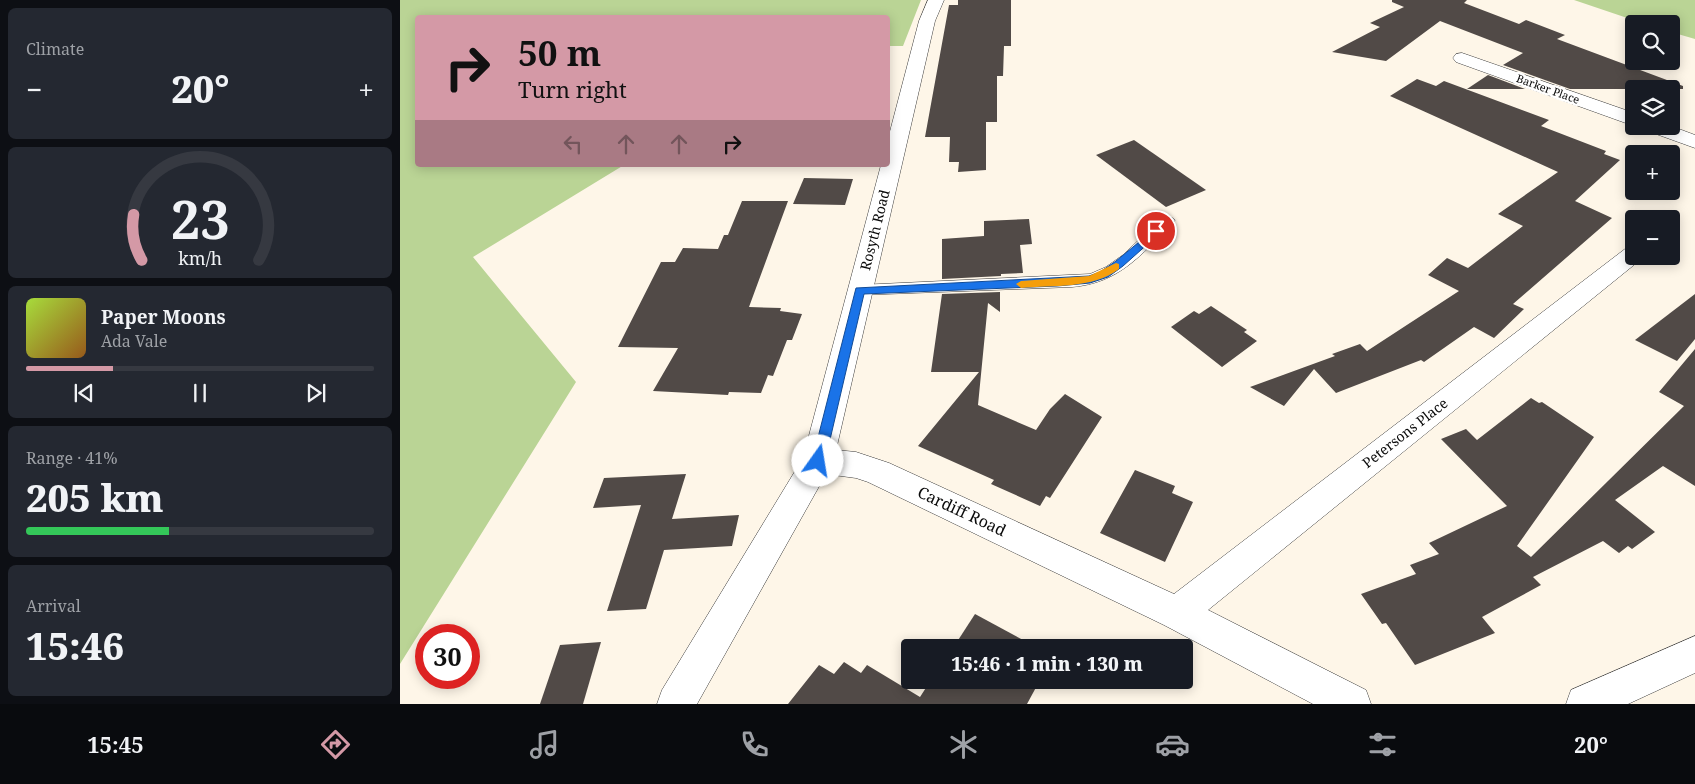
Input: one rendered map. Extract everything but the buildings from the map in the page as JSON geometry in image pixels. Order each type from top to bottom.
[{"type":"street","name":"Rosyth Road","points":[[818,461],[927,21],[936,0]]},
{"type":"street","name":"Barker Place","points":[[1462,58],[1625,117]]},
{"type":"street","points":[[1676,135],[1695,142]]},
{"type":"street","name":"Petersons Place","points":[[1177,613],[1625,261]]},
{"type":"street","points":[[676,704],[818,461]]},
{"type":"street","name":"Cardiff Road","points":[[818,461],[856,465],[878,472],[1177,613],[1352,704]]},
{"type":"street","points":[[1585,704],[1695,654]]},
{"type":"lane","points":[[859,290],[1063,282],[1090,279],[1104,275],[1120,264],[1168,220]]},
{"type":"green space","points":[[400,0],[921,0],[903,46],[890,46],[890,15],[415,15],[415,167],[621,167],[473,257],[576,382],[425,624],[415,624],[415,640],[400,664]]},
{"type":"green space","points":[[1574,0],[1695,0],[1695,39],[1680,35],[1680,15],[1625,15],[1625,17]]},
{"type":"slow traffic","points":[[1021,284],[1072,282],[1090,279],[1104,275],[1116,267]]},
{"type":"route","points":[[818,461],[859,290],[1057,283],[1090,279],[1104,275],[1120,264],[1156,231]]}]
